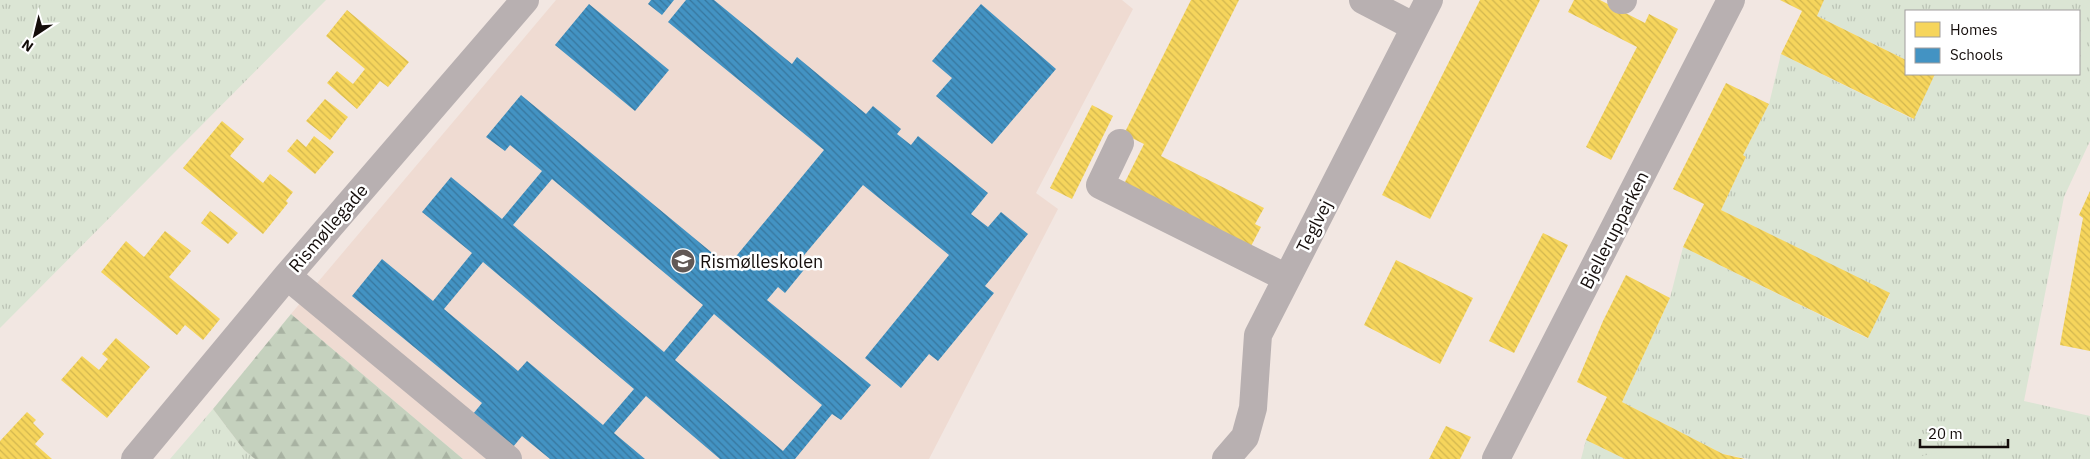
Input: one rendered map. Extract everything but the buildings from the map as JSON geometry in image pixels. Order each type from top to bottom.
[{"type":"street","name":"Rismøllegade","points":[[134,459],[287,276],[525,0]]},
{"type":"street","points":[[1364,0],[1415,26]]},
{"type":"street","name":"Teglvej","points":[[1226,459],[1245,437],[1253,408],[1258,335],[1429,0]]},
{"type":"street","name":"Bjellerupparken","points":[[1496,459],[1731,0]]},
{"type":"street","points":[[1120,143],[1100,185],[1287,278]]},
{"type":"street","points":[[287,276],[508,459]]},
{"type":"shaded area","name":"Rismølleskolen","points":[[556,0],[1122,0],[1133,9],[1036,193],[1058,209],[929,459],[463,459],[291,314]]},
{"type":"green space","points":[[0,0],[326,0],[0,328]]},
{"type":"green space","points":[[1824,0],[2090,0],[2090,141],[2064,197],[2024,401],[2090,416],[2090,459],[1749,459],[1723,454],[1622,402],[1670,298],[1683,247],[1867,338],[1890,294],[1721,210],[1746,157],[1743,155],[1769,104],[1781,54],[1913,119],[1935,75],[2080,75],[2080,10],[1905,10],[1905,60],[1817,16]]},
{"type":"green space","points":[[291,314],[463,459],[255,459],[244,450],[213,409]]},
{"type":"green space","points":[[213,409],[244,450],[255,459],[170,459]]},
{"type":"green space","points":[[1586,440],[1625,459],[1581,459]]},
{"type":"green space","points":[[1941,452],[1960,453],[1971,459],[1917,459]]},
{"type":"place","name":"Rismølleskolen","points":[[683,261]]}]
